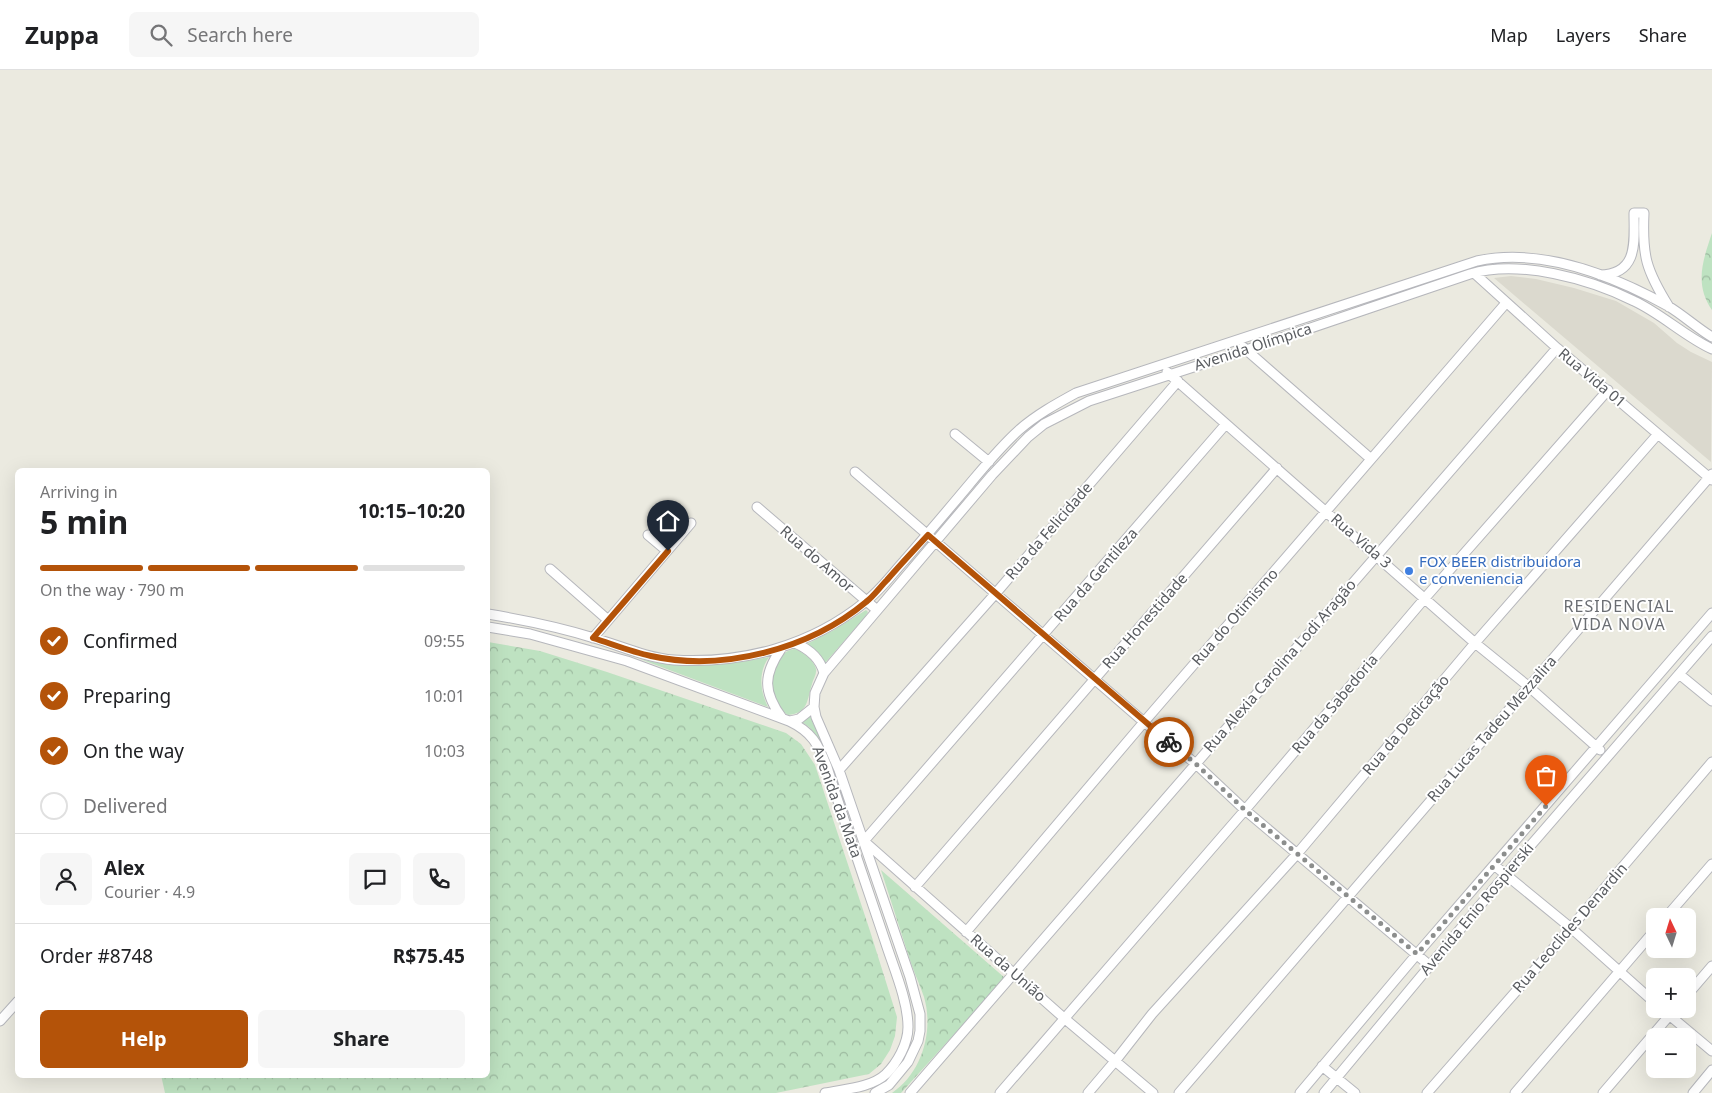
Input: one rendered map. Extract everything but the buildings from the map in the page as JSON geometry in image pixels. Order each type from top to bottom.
[{"type":"street","name":"Avenida Olímpica","points":[[1600,276],[1608,275],[1623,267],[1633,254],[1639,213],[1647,265],[1670,308]]},
{"type":"street","name":"Avenida Olímpica","points":[[795,643],[827,628],[867,601],[928,535],[989,462],[1020,429],[1052,406],[1076,393],[1491,258],[1537,259],[1562,264],[1600,276],[1635,290],[1670,308],[1712,337]]},
{"type":"street","name":"Avenida Olímpica","points":[[866,623],[992,475],[1028,436],[1044,424],[1089,401],[1474,273],[1506,269],[1528,271],[1575,279],[1597,286],[1634,301],[1660,316],[1698,343],[1712,349]]},
{"type":"street","name":"Rua Vida 01","points":[[1474,273],[1557,348],[1711,477]]},
{"type":"street","name":"Rua do Otimismo","points":[[966,932],[1144,722],[1506,303]]},
{"type":"street","points":[[1238,340],[1246,350],[1371,459]]},
{"type":"street","name":"Rua Alexia Carolina Lodi Aragão","points":[[910,1093],[1557,348]]},
{"type":"street","name":"Rua Vida 3","points":[[1160,366],[1475,643],[1528,686],[1607,756]]},
{"type":"street","name":"Rua da Felicidade","points":[[840,770],[1178,382]]},
{"type":"street","name":"Rua da Sabedoria","points":[[1000,1093],[1245,810],[1425,598],[1608,390]]},
{"type":"street","name":"Rua da Gentileza","points":[[866,840],[1226,424]]},
{"type":"street","points":[[955,434],[989,462]]},
{"type":"street","name":"Rua da Dedicação","points":[[1088,1093],[1152,1014],[1297,854],[1475,643],[1658,434]]},
{"type":"street","name":"Rua Honestidade","points":[[915,887],[1277,468]]},
{"type":"street","points":[[855,472],[1144,722],[1196,764],[1245,810],[1429,965]]},
{"type":"street","name":"Rua Lucas Tadeu Mezzalira","points":[[1179,1093],[1528,686],[1711,477]]},
{"type":"street","name":"Rua do Amor","points":[[757,507],[877,610]]},
{"type":"street","points":[[593,638],[691,523]]},
{"type":"street","points":[[648,535],[668,551]]},
{"type":"street","points":[[550,569],[608,620]]},
{"type":"street","name":"Avenida Enio Rospierski","points":[[1300,1093],[1417,954],[1712,613]]},
{"type":"street","points":[[490,614],[530,621],[650,656],[672,660],[740,658],[795,643],[813,654],[824,673]]},
{"type":"street","name":"Avenida da Mata","points":[[866,623],[824,673],[815,693],[814,707],[817,722],[840,770],[866,840],[920,1014],[918,1041],[911,1056],[894,1080],[874,1093]]},
{"type":"street","name":"Avenida da Mata","points":[[490,627],[530,634],[627,661],[786,720],[803,728],[812,736],[822,755],[895,972],[908,1022],[906,1042],[901,1053],[883,1076],[861,1086],[825,1093]]},
{"type":"street","name":"Avenida Enio Rospierski","points":[[1324,1093],[1506,874],[1712,636]]},
{"type":"street","points":[[780,648],[769,668],[767,685],[770,700],[786,720],[799,720],[814,707]]},
{"type":"street","points":[[1679,674],[1712,701]]},
{"type":"street","name":"Rua Leoclides Denardin","points":[[1427,1093],[1712,762]]},
{"type":"street","name":"Rua da União","points":[[866,840],[966,932],[1153,1093]]},
{"type":"street","points":[[1674,908],[1712,864]]},
{"type":"street","points":[[1494,865],[1571,928],[1646,995]]},
{"type":"street","points":[[1515,1093],[1646,940]]},
{"type":"street","points":[[1696,985],[1712,966]]},
{"type":"street","points":[[0,1021],[15,1004]]},
{"type":"street","points":[[1603,1093],[1663,1018]]},
{"type":"street","points":[[1677,1018],[1712,1051]]},
{"type":"street","points":[[1322,1066],[1355,1093]]},
{"type":"street","points":[[1693,1093],[1712,1070]]},
{"type":"shaded area","points":[[1511,276],[1536,279],[1574,288],[1616,301],[1654,323],[1677,343],[1691,352],[1712,362],[1711,462],[1494,278]]},
{"type":"green space","points":[[1712,233],[1712,310],[1703,291],[1702,272],[1703,262]]},
{"type":"green space","points":[[866,610],[868,612],[865,617],[825,663],[818,652],[807,644],[834,630]]},
{"type":"green space","points":[[490,642],[540,651],[607,672],[786,733],[801,744],[815,765],[897,1017],[895,1036],[890,1050],[881,1064],[869,1074],[776,1093],[165,1093],[162,1078],[490,1078]]},
{"type":"green space","points":[[794,649],[810,659],[816,671],[804,708],[795,714],[788,715],[775,700],[772,679],[778,660],[785,653]]},
{"type":"green space","points":[[769,657],[763,669],[761,682],[763,695],[768,707],[640,659],[673,664],[705,665]]},
{"type":"green space","points":[[811,715],[823,745],[809,727],[802,722]]},
{"type":"green space","points":[[881,870],[1005,978],[901,1093],[892,1093],[902,1085],[918,1063],[926,1037],[927,1010]]},
{"type":"way so far","points":[[1169,742],[1196,764],[1245,810],[1417,954],[1546,806]]},
{"type":"place","name":"FOX BEER distribuidora e conveniencia","points":[[1409,571]]},
{"type":"district","name":"RESIDENCIAL VIDA NOVA","points":[[1619,615]]},
{"type":"route","points":[[668,551],[593,638],[650,656],[672,660],[717,660],[762,654],[795,643],[827,628],[852,612],[867,601],[928,535],[1169,742]]}]
